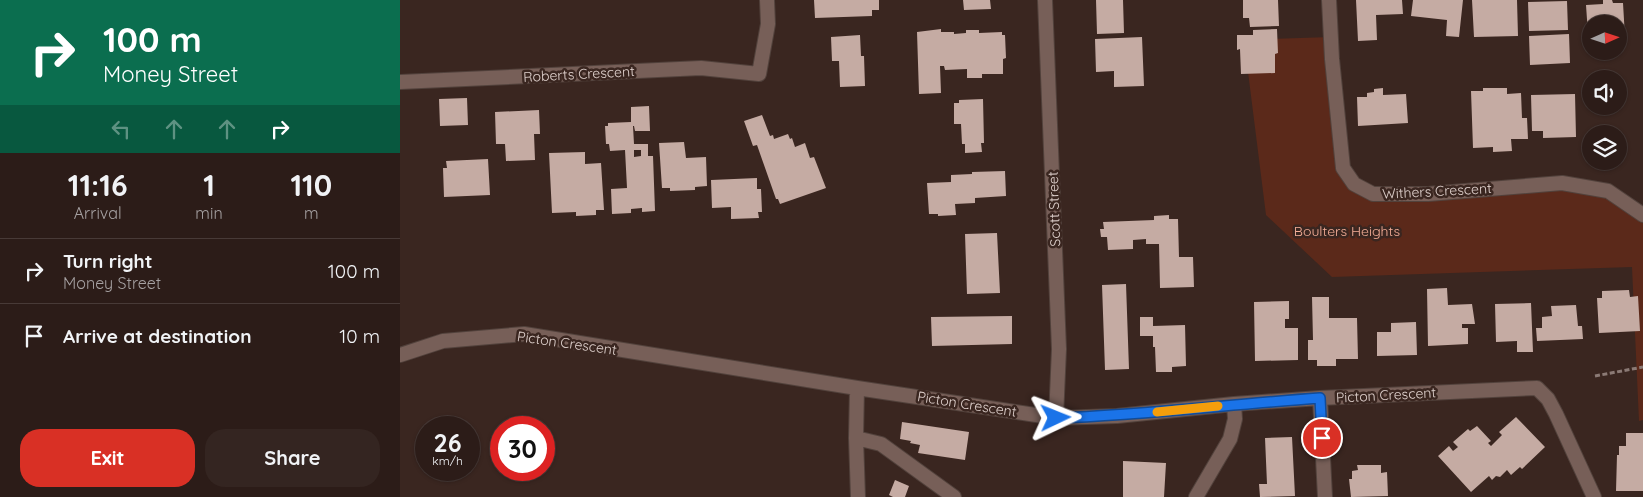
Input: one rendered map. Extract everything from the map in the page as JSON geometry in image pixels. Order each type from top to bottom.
[{"type":"street","name":"Roberts Crescent","points":[[400,82],[701,68],[758,74],[768,24],[767,0]]},
{"type":"street","name":"Scott Street","points":[[1045,0],[1059,349],[1056,418]]},
{"type":"street","name":"Withers Crescent","points":[[1329,0],[1332,59],[1343,168],[1354,184],[1373,194],[1428,194],[1562,183],[1608,191],[1643,215]]},
{"type":"street","name":"Picton Crescent","points":[[400,355],[443,341],[524,334],[1056,418],[1116,416],[1234,404],[1320,398],[1537,388],[1548,399],[1556,414],[1594,497]]},
{"type":"street","points":[[857,388],[858,497]]},
{"type":"street","points":[[1320,398],[1325,497]]},
{"type":"street","points":[[1196,497],[1230,439],[1235,419],[1234,404]]},
{"type":"street","points":[[856,438],[881,444],[954,497]]},
{"type":"path","points":[[1595,376],[1643,367]]},
{"type":"green space","name":"Boulters Heights","points":[[1331,37],[1343,168],[1373,194],[1562,183],[1608,191],[1643,215],[1643,420],[1639,421],[1632,267],[1332,277],[1266,215],[1244,40]]},
{"type":"building","points":[[814,0],[879,0],[879,10],[872,10],[872,16],[815,18]]},
{"type":"building","points":[[963,0],[990,0],[991,9],[964,10]]},
{"type":"building","points":[[1096,0],[1123,0],[1124,33],[1097,34]]},
{"type":"building","points":[[1243,0],[1278,0],[1279,26],[1250,27],[1249,18],[1243,18]]},
{"type":"building","points":[[1356,0],[1402,0],[1403,14],[1376,15],[1377,40],[1358,41]]},
{"type":"building","points":[[1413,0],[1463,0],[1459,37],[1446,36],[1447,20],[1411,16]]},
{"type":"building","points":[[1472,0],[1517,0],[1518,36],[1474,37]]},
{"type":"building","points":[[1603,0],[1623,3],[1624,15],[1587,15],[1586,5],[1603,4]]},
{"type":"building","points":[[1567,1],[1568,30],[1529,31],[1528,2]]},
{"type":"building","points":[[941,29],[941,32],[954,32],[954,34],[966,33],[966,30],[979,30],[979,33],[1002,32],[1002,35],[1005,35],[1006,58],[1003,59],[1003,74],[982,74],[982,78],[967,78],[967,69],[945,70],[944,66],[940,66],[941,93],[919,94],[917,32]]},
{"type":"building","points":[[1277,29],[1278,53],[1275,54],[1275,73],[1241,74],[1240,49],[1237,50],[1237,35],[1253,35],[1253,30]]},
{"type":"building","points":[[1569,34],[1570,63],[1530,65],[1529,36]]},
{"type":"building","points":[[860,35],[861,56],[864,56],[865,86],[840,87],[839,61],[832,61],[831,37]]},
{"type":"building","points":[[1142,37],[1144,86],[1114,87],[1114,71],[1096,72],[1095,39]]},
{"type":"building","points":[[1383,88],[1383,95],[1406,94],[1408,123],[1358,126],[1357,97],[1367,97],[1367,93],[1374,92],[1374,89]]},
{"type":"building","points":[[1483,88],[1507,88],[1507,94],[1521,93],[1522,118],[1527,118],[1528,139],[1511,139],[1512,151],[1493,152],[1493,147],[1473,148],[1471,91],[1483,91]]},
{"type":"building","points":[[1575,94],[1576,137],[1543,138],[1543,131],[1532,131],[1531,95]]},
{"type":"building","points":[[467,98],[468,125],[440,126],[439,99]]},
{"type":"building","points":[[983,99],[984,143],[981,143],[982,152],[965,153],[965,144],[962,144],[961,124],[954,124],[954,103],[959,103],[959,100]]},
{"type":"building","points":[[649,106],[650,131],[635,131],[633,126],[634,144],[648,144],[648,156],[653,156],[655,211],[642,212],[642,208],[631,209],[631,213],[612,214],[611,189],[627,188],[625,150],[610,151],[609,144],[606,144],[605,126],[608,126],[608,123],[631,122],[631,107]],"holes":[[[634,150],[641,150],[641,156],[634,157]]]},
{"type":"building","points":[[539,110],[540,134],[534,134],[535,160],[506,161],[505,144],[496,144],[495,112]]},
{"type":"building","points":[[762,115],[770,136],[773,135],[774,139],[788,134],[790,139],[792,138],[795,147],[805,143],[810,158],[814,157],[826,188],[780,204],[778,199],[776,199],[757,145],[753,146],[744,121]]},
{"type":"building","points":[[684,142],[686,158],[706,157],[707,186],[695,187],[695,190],[670,191],[670,188],[662,188],[659,143]]},
{"type":"building","points":[[585,152],[585,164],[601,163],[604,210],[596,210],[596,215],[576,216],[576,212],[552,213],[549,153]]},
{"type":"building","points":[[488,159],[490,195],[444,197],[443,168],[447,168],[446,161]]},
{"type":"building","points":[[1005,171],[1006,196],[975,198],[975,203],[955,204],[956,215],[938,216],[938,214],[929,214],[927,183],[951,182],[951,175]]},
{"type":"building","points":[[757,178],[757,189],[761,189],[762,212],[758,212],[759,218],[731,219],[731,207],[712,208],[711,180]]},
{"type":"building","points":[[1169,215],[1169,219],[1178,219],[1179,257],[1193,257],[1194,287],[1160,288],[1159,244],[1146,244],[1146,239],[1133,240],[1133,249],[1108,250],[1107,237],[1101,237],[1100,229],[1104,229],[1103,222],[1154,220],[1154,216]]},
{"type":"building","points":[[997,233],[1000,293],[967,294],[965,234]]},
{"type":"building","points":[[1126,284],[1129,369],[1105,370],[1102,285]]},
{"type":"building","points":[[1447,288],[1448,305],[1472,304],[1475,324],[1462,324],[1462,328],[1468,328],[1468,344],[1428,346],[1427,289]]},
{"type":"building","points":[[1629,290],[1630,297],[1638,296],[1640,331],[1599,333],[1597,298],[1602,298],[1602,291]]},
{"type":"building","points":[[1312,297],[1329,297],[1329,318],[1357,318],[1358,359],[1336,359],[1336,366],[1317,366],[1317,360],[1308,360],[1308,340],[1313,340]]},
{"type":"building","points":[[1289,301],[1289,319],[1285,319],[1285,328],[1298,328],[1298,360],[1255,361],[1254,302]]},
{"type":"building","points":[[1531,303],[1533,352],[1517,352],[1517,341],[1496,342],[1495,304]]},
{"type":"building","points":[[1576,305],[1578,326],[1582,326],[1583,339],[1537,341],[1536,328],[1542,328],[1542,317],[1552,316],[1551,306]]},
{"type":"building","points":[[1012,316],[1012,344],[932,346],[931,317]]},
{"type":"building","points":[[1140,317],[1153,317],[1153,326],[1185,325],[1186,366],[1172,367],[1172,372],[1156,372],[1153,336],[1140,336]]},
{"type":"building","points":[[1416,322],[1417,355],[1377,356],[1377,332],[1391,332],[1391,323]]},
{"type":"building","points":[[1516,417],[1545,447],[1522,469],[1520,467],[1511,475],[1507,470],[1500,477],[1496,476],[1492,480],[1489,476],[1471,492],[1438,456],[1449,446],[1453,451],[1458,447],[1453,442],[1468,429],[1470,431],[1477,426],[1491,441],[1488,443],[1491,446],[1502,435],[1499,432]]},
{"type":"building","points":[[902,422],[969,432],[965,460],[918,453],[920,445],[900,439]]},
{"type":"building","points":[[1626,433],[1643,433],[1643,491],[1616,491],[1617,455],[1619,455],[1619,446],[1626,446]]},
{"type":"building","points":[[1292,437],[1295,496],[1260,497],[1259,484],[1267,484],[1265,438]]},
{"type":"building","points":[[1123,461],[1166,463],[1164,497],[1123,497]]},
{"type":"building","points":[[1357,465],[1381,465],[1381,473],[1387,472],[1388,496],[1351,497],[1349,479],[1352,479],[1352,471],[1358,470]]},
{"type":"building","points":[[895,480],[909,486],[905,497],[889,495]]},
{"type":"slow traffic","points":[[1157,412],[1218,406]]},
{"type":"route","points":[[1056,418],[1116,416],[1234,404],[1320,398],[1322,438]]}]
